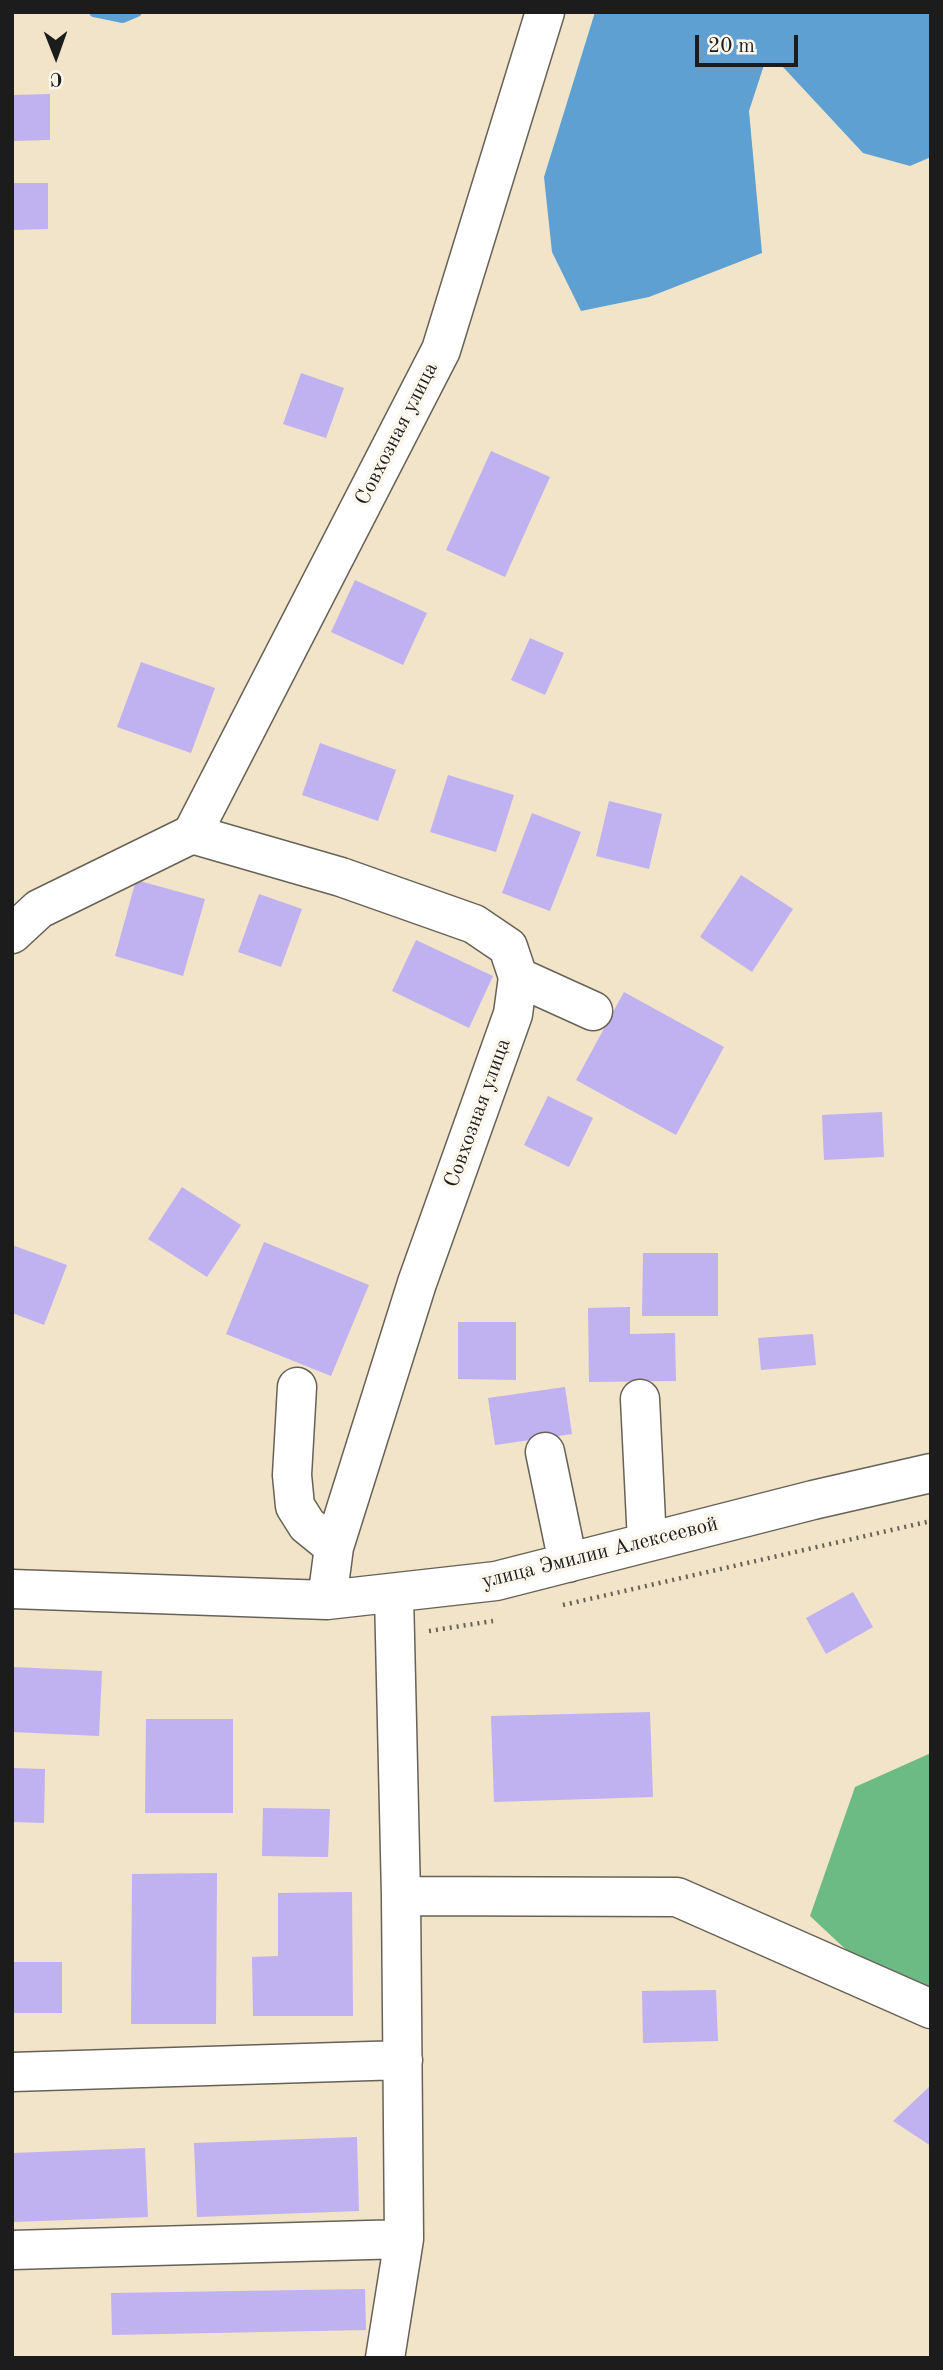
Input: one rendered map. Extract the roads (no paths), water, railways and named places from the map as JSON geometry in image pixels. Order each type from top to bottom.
[{"type":"street","name":"Совхозная улица","points":[[327,1600],[334,1547],[417,1283],[513,1014],[518,977],[508,947],[474,924],[341,877],[192,834],[441,349],[545,12]]},
{"type":"street","points":[[12,934],[38,909],[192,834]]},
{"type":"street","points":[[518,977],[593,1011]]},
{"type":"street","points":[[297,1387],[292,1475],[295,1506],[307,1525],[334,1547]]},
{"type":"street","points":[[640,1399],[646,1542]]},
{"type":"street","points":[[545,1451],[568,1563]]},
{"type":"street","name":"улица Эмилии Алексеевой","points":[[12,1589],[327,1600],[394,1594],[496,1581],[813,1500],[931,1474]]},
{"type":"street","points":[[385,2358],[404,2239],[401,1896],[394,1594]]},
{"type":"street","points":[[401,1896],[677,1897],[931,2009]]},
{"type":"street","points":[[12,2072],[403,2060]]},
{"type":"street","points":[[12,2250],[404,2239]]},
{"type":"water","points":[[595,12],[931,12],[931,157],[910,166],[863,153],[783,67],[764,65],[749,111],[762,253],[649,297],[581,311],[552,252],[544,177]]},
{"type":"waterway","points":[[94,12],[123,18],[137,12]]}]
